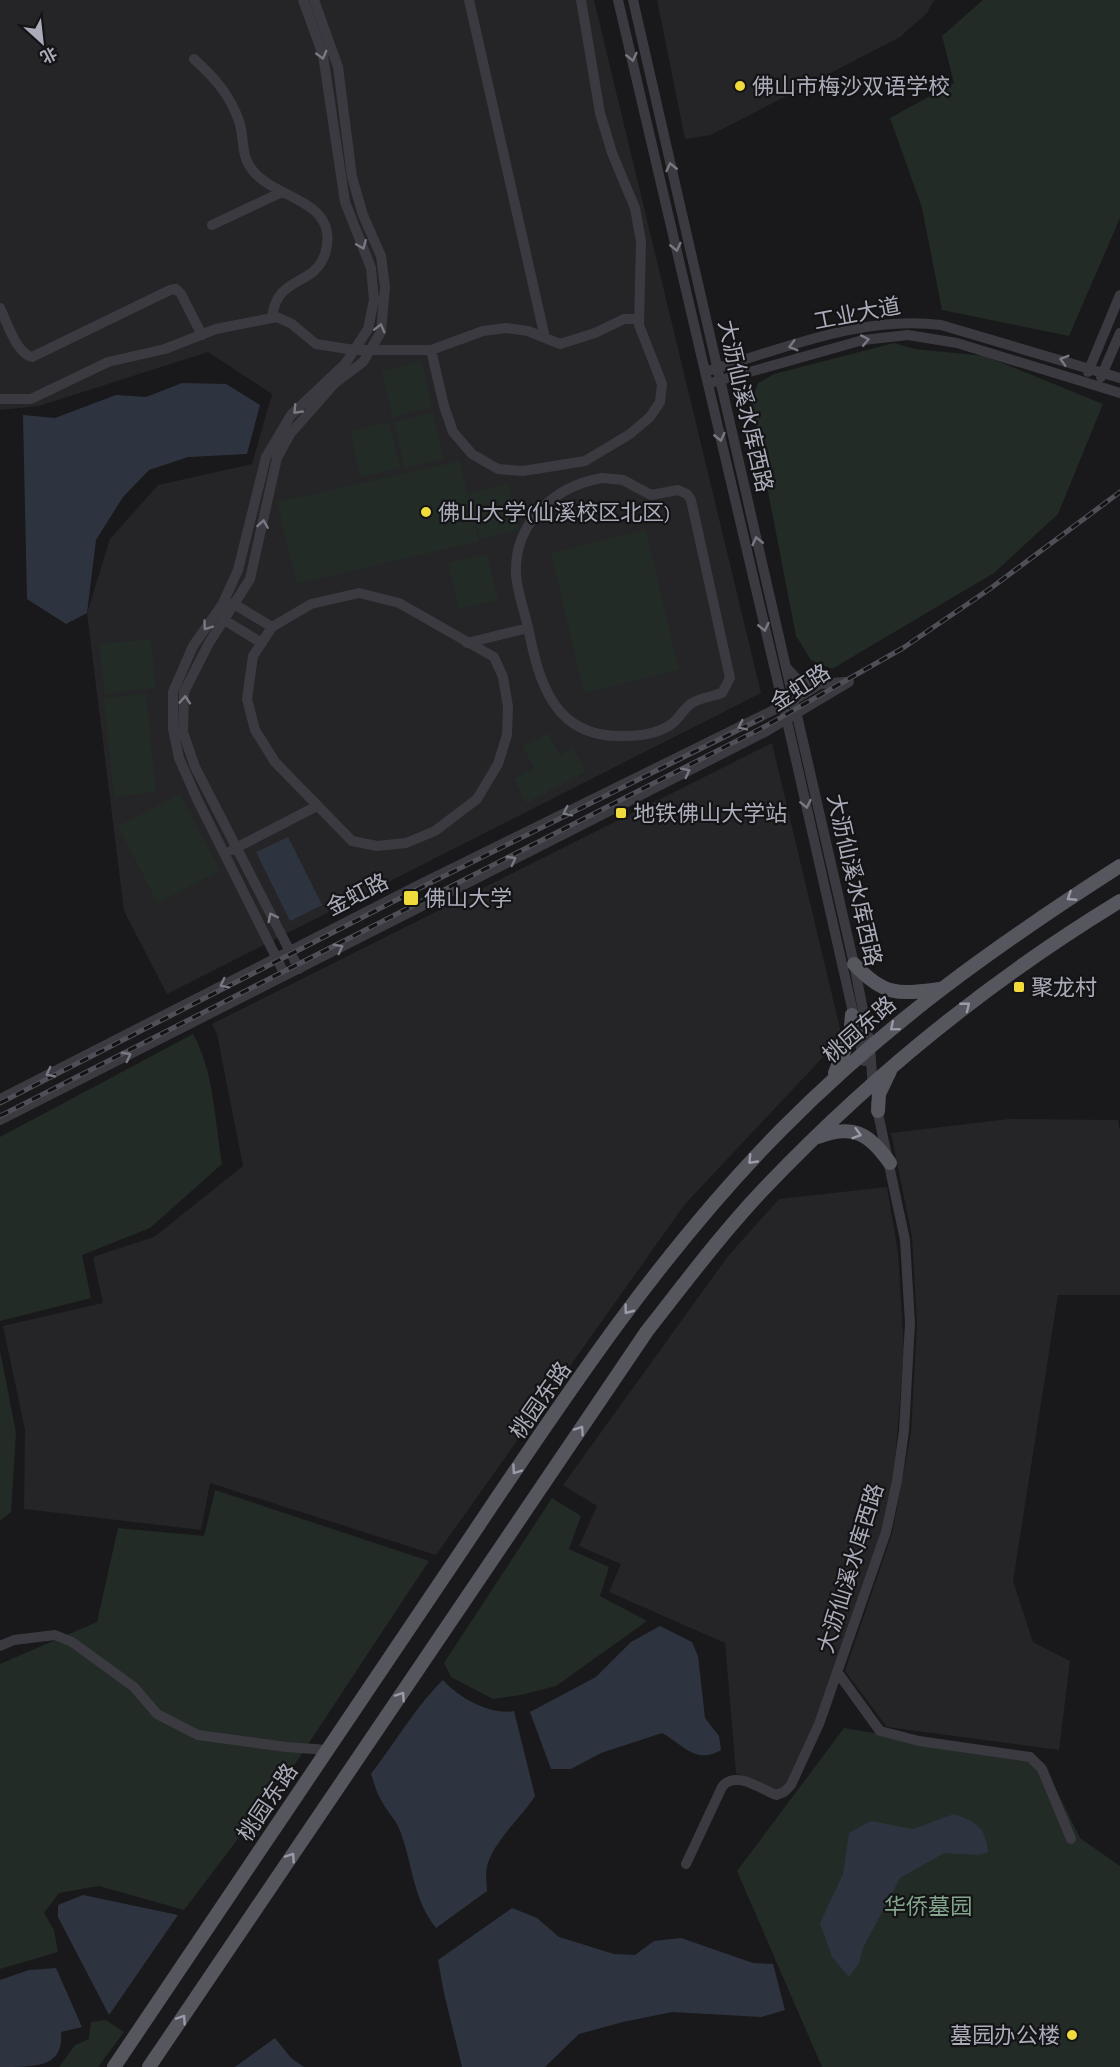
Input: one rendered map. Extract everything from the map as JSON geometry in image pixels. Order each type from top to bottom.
[{"type":"main road","name":"桃园东路","points":[[114,2067],[624,1314],[710,1207],[830,1082],[939,989],[998,945],[1120,866]]},
{"type":"main road","points":[[149,2067],[647,1331],[717,1241],[813,1139],[872,1083],[1012,970],[1120,901]]},
{"type":"main road","points":[[854,964],[872,983],[893,992],[939,989]]},
{"type":"main road","points":[[830,1082],[843,1058],[852,1015]]},
{"type":"main road","points":[[878,1111],[879,1094],[886,1076],[897,1062]]},
{"type":"main road","points":[[813,1139],[835,1131],[851,1131],[867,1136],[879,1147],[890,1163]]},
{"type":"street","points":[[285,975],[179,758],[173,720],[173,692],[192,646],[222,605],[238,570],[266,457],[291,415],[345,364],[368,329],[374,300],[371,268],[345,202],[323,55],[303,0]]},
{"type":"street","points":[[298,969],[195,767],[183,732],[184,692],[249,579],[277,458],[290,434],[335,383],[363,362],[381,332],[386,287],[381,256],[363,215],[352,177],[338,68],[314,0]]},
{"type":"street","points":[[469,0],[545,338]]},
{"type":"street","points":[[431,350],[444,406],[453,432],[472,454],[498,469],[523,471],[585,460],[630,434],[650,417],[660,402],[662,384],[639,325],[641,242],[635,208],[612,153],[600,114],[581,0]]},
{"type":"street","points":[[618,0],[786,721],[799,745],[852,1015],[866,1050]]},
{"type":"street","name":"大沥仙溪水库西路","points":[[633,0],[798,714],[799,745],[854,964],[872,1083],[905,1240],[910,1323],[904,1431],[897,1481],[886,1532],[838,1673],[880,1731],[919,1741],[1030,1757],[1042,1769],[1071,1839]]},
{"type":"street","points":[[194,59],[211,74],[227,94],[240,123],[248,164],[266,184],[317,211],[325,229],[326,239],[321,262],[309,275],[288,287],[277,297],[272,318]]},
{"type":"street","points":[[212,225],[282,192]]},
{"type":"street","points":[[0,308],[21,349],[26,355],[32,357],[39,356],[176,289],[181,294],[202,335]]},
{"type":"street","points":[[1084,381],[1120,295]]},
{"type":"street","points":[[0,399],[31,399],[108,362],[142,356],[216,329],[272,318],[292,324],[316,344],[354,350],[431,350],[483,331],[506,328],[528,331],[560,344],[595,333],[624,319],[639,320]]},
{"type":"street","name":"工业大道","points":[[705,372],[857,328],[887,322],[914,322],[941,325],[1090,367],[1120,378]]},
{"type":"street","points":[[1098,386],[1120,333]]},
{"type":"street","name":"工业大道","points":[[708,384],[862,340],[908,335],[957,343],[1120,393]]},
{"type":"street","points":[[585,460],[592,480]]},
{"type":"street","points":[[592,480],[623,480],[651,495],[678,490],[687,494],[691,500],[730,678],[728,687],[722,693],[692,703],[672,723],[646,734],[623,737],[582,728],[565,716],[548,696],[537,672],[528,628],[516,574],[525,535],[537,513],[549,500],[569,486],[592,480]]},
{"type":"street","points":[[359,593],[399,603],[494,657],[503,677],[508,707],[507,735],[498,764],[477,799],[435,831],[406,843],[377,846],[352,841],[275,762],[255,730],[247,699],[253,656],[272,627],[311,604],[359,593]]},
{"type":"street","points":[[222,605],[234,604],[272,627]]},
{"type":"street","points":[[222,605],[224,620]]},
{"type":"street","points":[[224,620],[262,643]]},
{"type":"street","points":[[467,643],[528,628]]},
{"type":"street","points":[[787,667],[796,678],[820,684]]},
{"type":"street","name":"金虹路","points":[[0,1099],[276,957],[783,706],[820,684],[849,682],[765,732],[0,1120]]},
{"type":"street","points":[[799,745],[805,724],[819,701]]},
{"type":"street","points":[[765,732],[777,733],[799,745]]},
{"type":"street","points":[[224,854],[317,806]]},
{"type":"street","points":[[0,1646],[14,1640],[55,1635],[72,1642],[134,1688],[157,1714],[198,1735],[286,1747],[328,1750]]},
{"type":"street","points":[[686,1864],[722,1786],[727,1780],[736,1778],[776,1795],[784,1792],[791,1785],[819,1724],[838,1673]]},
{"type":"shaded area","name":"佛山大学(仙溪校区北区)","points":[[0,0],[594,0],[761,693],[167,994],[124,911],[87,613],[110,539],[158,485],[252,464],[272,394],[208,352],[39,406],[0,410]]},
{"type":"shaded area","name":"佛山市梅沙双语学校","points":[[657,0],[934,0],[927,13],[900,37],[711,135],[685,139]]},
{"type":"shaded area","points":[[182,383],[226,384],[260,405],[247,454],[188,457],[149,470],[123,497],[96,540],[87,613],[66,624],[27,599],[23,415],[55,418],[116,395],[146,397]]},
{"type":"shaded area","points":[[772,743],[842,1037],[685,1204],[436,1555],[210,1483],[201,1530],[24,1509],[25,1430],[3,1326],[103,1303],[93,1257],[154,1237],[243,1166],[217,1034],[212,1024]]},
{"type":"shaded area","points":[[288,837],[322,905],[290,921],[256,852]]},
{"type":"shaded area","points":[[1009,1119],[1118,1120],[1120,1131],[1120,1295],[1058,1295],[1013,1581],[1033,1642],[1070,1661],[1059,1750],[887,1727],[845,1671],[892,1534],[911,1433],[917,1323],[912,1237],[891,1133]]},
{"type":"shaded area","points":[[887,1187],[898,1253],[904,1350],[894,1474],[882,1530],[816,1722],[785,1787],[777,1791],[736,1773],[725,1643],[609,1592],[621,1564],[579,1546],[597,1506],[563,1485],[728,1256],[779,1199]]},
{"type":"shaded area","points":[[660,1626],[692,1642],[698,1656],[705,1718],[719,1736],[721,1750],[704,1755],[690,1752],[662,1733],[601,1753],[571,1769],[551,1769],[530,1712],[596,1677],[631,1642]]},
{"type":"shaded area","points":[[443,1680],[457,1693],[475,1704],[496,1711],[514,1711],[535,1796],[490,1858],[486,1873],[487,1891],[436,1928],[418,1895],[400,1830],[379,1797],[371,1774],[415,1713]]},
{"type":"shaded area","points":[[954,1814],[974,1823],[982,1831],[988,1852],[979,1855],[944,1853],[900,1878],[863,1948],[859,1963],[849,1977],[832,1957],[820,1923],[843,1874],[849,1833],[871,1821],[913,1829]]},
{"type":"shaded area","points":[[83,1895],[178,1915],[109,2015],[58,1917],[58,1905]]},
{"type":"shaded area","points":[[512,1908],[537,1918],[559,1937],[614,1954],[635,1955],[654,1941],[681,1938],[753,1963],[773,1964],[785,2010],[761,2017],[672,2012],[579,2034],[545,2067],[462,2067],[438,1960]]},
{"type":"shaded area","points":[[56,1968],[82,2027],[61,2032],[58,2052],[46,2063],[0,2067],[0,1980],[29,1970]]},
{"type":"shaded area","points":[[275,2038],[291,2058],[304,2067],[235,2067]]},
{"type":"green space","points":[[983,0],[1120,0],[1120,218],[1069,336],[942,310],[922,208],[890,118],[954,83],[942,36]]},
{"type":"green space","points":[[894,343],[915,349],[985,356],[1103,404],[1058,514],[994,573],[832,669],[811,660],[796,636],[751,404],[758,383],[774,374]]},
{"type":"green space","points":[[422,361],[432,407],[392,417],[382,371]]},
{"type":"green space","points":[[433,413],[444,459],[404,468],[394,422]]},
{"type":"green space","points":[[389,422],[400,468],[360,477],[350,431]]},
{"type":"green space","points":[[460,461],[479,541],[297,584],[277,502]]},
{"type":"green space","points":[[509,484],[519,530],[480,539],[469,493]]},
{"type":"green space","points":[[646,530],[679,670],[584,693],[551,553]]},
{"type":"green space","points":[[487,554],[498,600],[458,609],[448,563]]},
{"type":"green space","points":[[151,639],[156,688],[105,694],[99,644]]},
{"type":"green space","points":[[146,693],[156,792],[114,797],[104,698]]},
{"type":"green space","points":[[548,733],[560,755],[573,748],[586,772],[526,803],[514,779],[534,768],[522,746]]},
{"type":"green space","points":[[180,794],[220,871],[157,903],[118,826]]},
{"type":"green space","points":[[193,1034],[210,1080],[222,1164],[150,1228],[82,1255],[91,1298],[0,1321],[0,1137]]},
{"type":"green space","points":[[0,1351],[16,1432],[11,1512],[0,1521]]},
{"type":"green space","points":[[215,1490],[429,1561],[295,1764],[184,1910],[99,1886],[59,1893],[44,1913],[54,1930],[58,1952],[0,1969],[0,1664],[97,1622],[118,1528],[204,1536]]},
{"type":"green space","points":[[552,1498],[581,1516],[569,1549],[609,1567],[600,1596],[647,1621],[556,1686],[493,1699],[451,1677],[444,1663]]},
{"type":"green space","name":"华侨墓园","points":[[844,1728],[1042,1761],[1080,1838],[1120,1866],[1120,2067],[822,2067],[737,1871]]},
{"type":"green space","points":[[106,2020],[124,2032],[98,2067],[59,2067],[75,2045],[89,2039],[91,2022]]},
{"type":"railway","points":[[0,1116],[762,728],[903,648],[991,588],[1120,492]]},
{"type":"railway","points":[[0,1103],[408,894],[762,718]]},
{"type":"place","name":"佛山市梅沙双语学校","points":[[740,86]]},
{"type":"place","name":"佛山大学(仙溪校区北区)","points":[[426,512]]},
{"type":"place","name":"地铁佛山大学站","points":[[621,813]]},
{"type":"place","name":"佛山大学","points":[[411,898]]},
{"type":"place","name":"聚龙村","points":[[1019,987]]},
{"type":"place","name":"墓园办公楼","points":[[1072,2035]]}]
